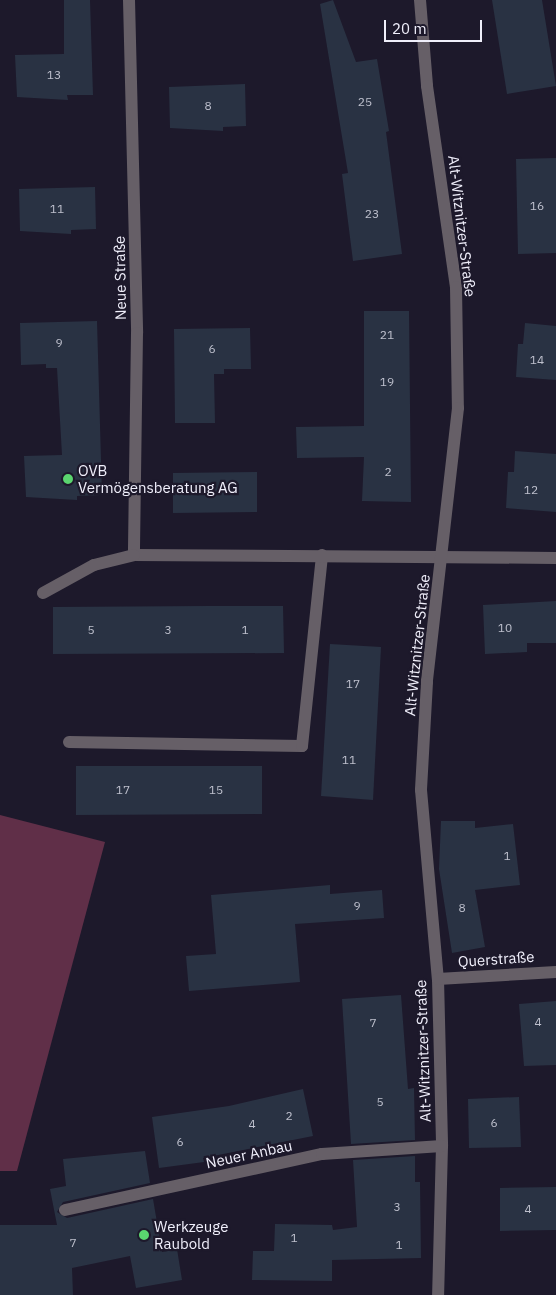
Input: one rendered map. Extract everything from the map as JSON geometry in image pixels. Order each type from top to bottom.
[{"type":"street","name":"Neue Straße","points":[[129,0],[137,333],[134,555]]},
{"type":"street","name":"Alt-Witznitzer-Straße","points":[[420,0],[427,86],[456,287],[458,408],[443,556],[427,682],[422,790],[438,979],[442,1146],[438,1295]]},
{"type":"street","points":[[42,592],[94,566],[134,555],[443,556],[503,560],[556,558]]},
{"type":"street","points":[[69,742],[302,746],[322,555]]},
{"type":"street","name":"Querstraße","points":[[438,979],[556,972]]},
{"type":"street","name":"Neuer Anbau","points":[[65,1210],[322,1154],[442,1146]]},
{"type":"shaded area","points":[[0,815],[105,842],[17,1171],[0,1171]]},
{"type":"building","points":[[64,0],[90,0],[93,95],[67,95],[68,100],[17,97],[15,55],[64,54]]},
{"type":"building","points":[[333,0],[356,62],[377,59],[389,131],[386,132],[402,254],[353,261],[342,174],[348,173],[320,4]]},
{"type":"building","points":[[492,0],[542,0],[556,86],[507,94]]},
{"type":"building","points":[[245,84],[246,126],[223,127],[223,131],[170,128],[169,87]]},
{"type":"building","points":[[556,158],[556,253],[518,254],[516,159]]},
{"type":"building","points":[[95,187],[96,229],[71,230],[71,234],[20,231],[19,189]]},
{"type":"building","points":[[364,311],[409,311],[411,502],[362,501],[364,457],[297,458],[296,427],[364,426]]},
{"type":"building","points":[[97,321],[102,495],[77,496],[77,500],[26,497],[24,456],[62,455],[57,368],[46,368],[46,364],[21,365],[20,323]]},
{"type":"building","points":[[525,323],[556,326],[556,380],[516,377],[518,344],[523,344]]},
{"type":"building","points":[[250,328],[251,369],[224,369],[224,374],[214,374],[215,423],[175,423],[174,329]]},
{"type":"building","points":[[515,451],[556,454],[556,512],[506,508],[508,472],[514,472]]},
{"type":"building","points":[[257,472],[257,512],[173,513],[173,473]]},
{"type":"building","points":[[556,601],[556,643],[527,643],[527,652],[485,654],[483,605]]},
{"type":"building","points":[[283,606],[284,653],[53,654],[53,607]]},
{"type":"building","points":[[330,644],[381,647],[373,800],[321,796]]},
{"type":"building","points":[[76,766],[262,766],[262,814],[76,815]]},
{"type":"building","points":[[441,821],[475,821],[475,828],[513,824],[520,885],[475,890],[485,947],[452,953],[439,869]]},
{"type":"building","points":[[330,885],[330,894],[382,890],[384,918],[295,924],[300,982],[189,991],[186,956],[216,954],[211,895]]},
{"type":"building","points":[[401,995],[408,1089],[414,1088],[415,1140],[351,1144],[342,999]]},
{"type":"building","points":[[556,1001],[556,1065],[524,1066],[519,1004]]},
{"type":"building","points":[[303,1089],[313,1136],[203,1158],[204,1162],[159,1168],[152,1117],[229,1106]]},
{"type":"building","points":[[519,1097],[521,1147],[469,1148],[468,1099]]},
{"type":"building","points":[[145,1151],[150,1183],[63,1202],[57,1212],[67,1218],[153,1199],[162,1252],[177,1249],[182,1280],[136,1288],[130,1256],[72,1268],[73,1295],[0,1295],[0,1225],[57,1225],[50,1189],[66,1186],[63,1159]]},
{"type":"building","points":[[415,1156],[415,1182],[420,1182],[421,1258],[332,1260],[332,1281],[252,1280],[253,1251],[274,1251],[275,1224],[332,1225],[333,1230],[357,1227],[353,1160]]},
{"type":"building","points":[[556,1187],[556,1230],[500,1231],[500,1188]]},
{"type":"place","name":"OVB Vermögensberatung AG","points":[[68,479]]},
{"type":"place","name":"Werkzeuge Raubold","points":[[144,1235]]}]
